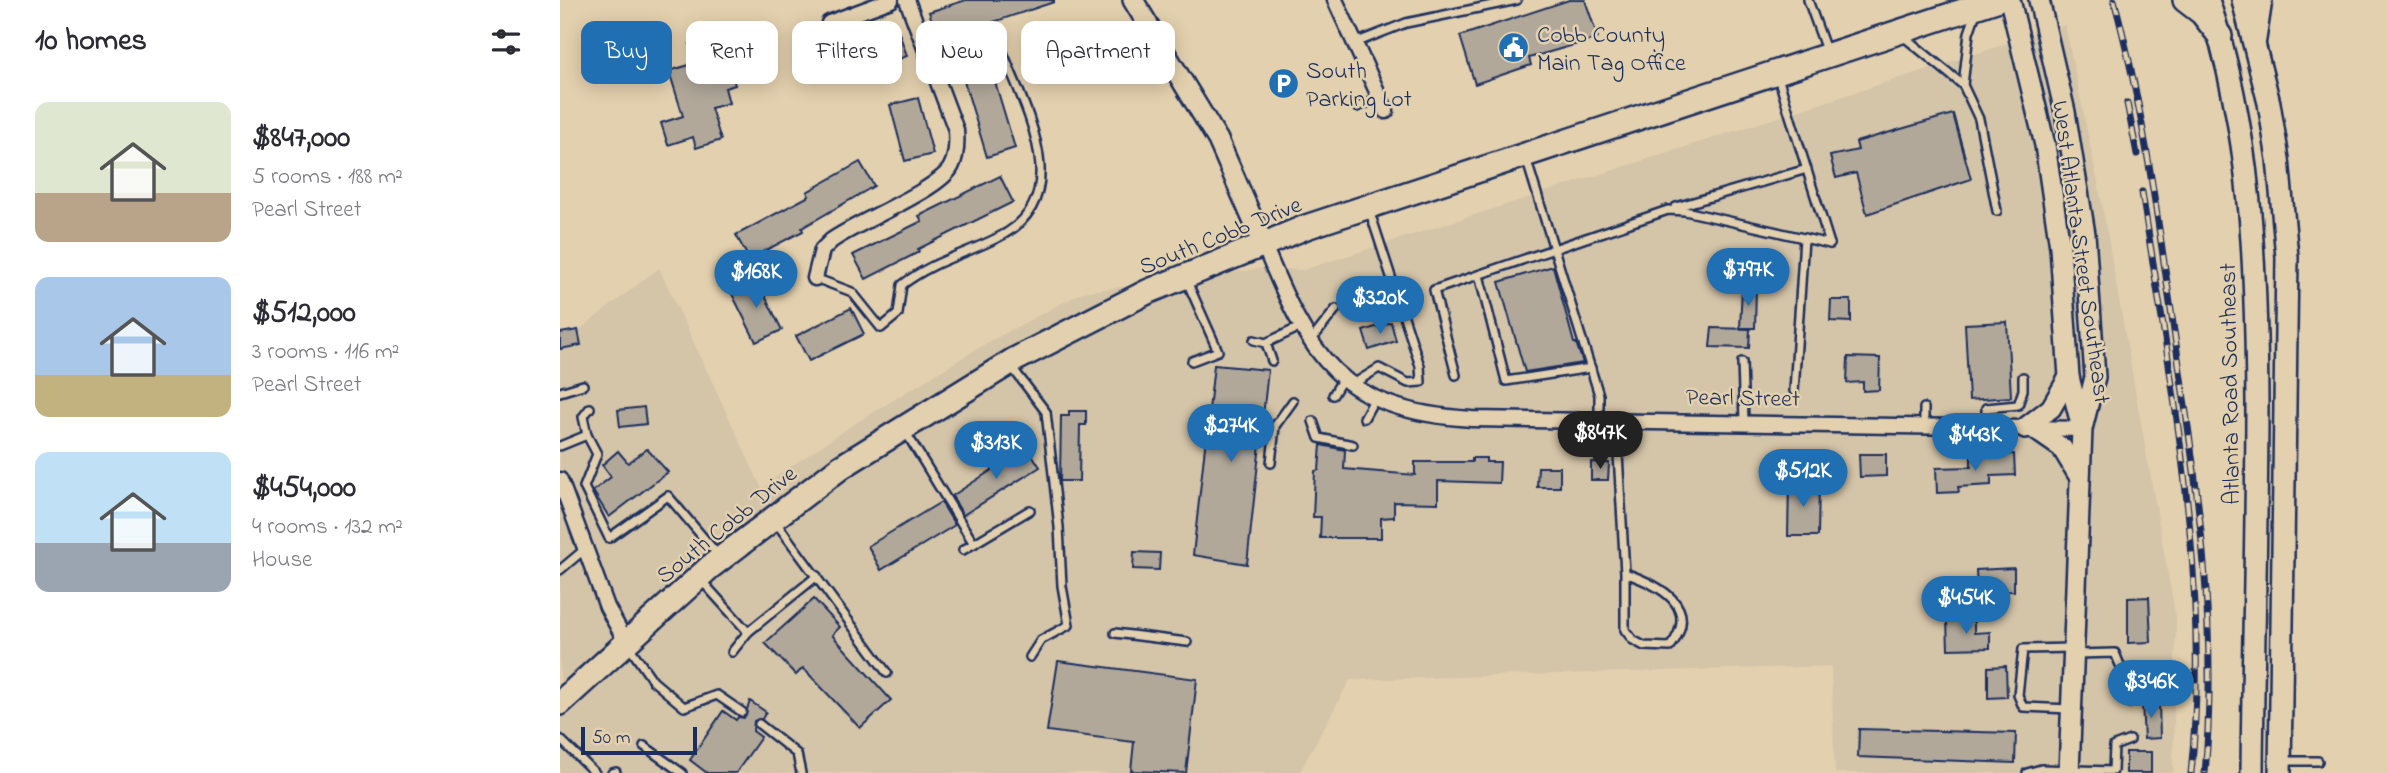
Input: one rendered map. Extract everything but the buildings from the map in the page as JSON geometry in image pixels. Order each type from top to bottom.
[{"type":"main road","points":[[2185,0],[2202,13],[2220,36]]},
{"type":"main road","name":"Atlanta Road Southeast","points":[[2208,0],[2220,36],[2246,159],[2256,290],[2257,511],[2252,773]]},
{"type":"main road","name":"Atlanta Road Southeast","points":[[2243,0],[2254,39],[2278,159],[2287,257],[2280,767]]},
{"type":"main road","points":[[2254,39],[2260,0]]},
{"type":"main road","name":"South Cobb Drive","points":[[560,703],[720,558],[772,517],[903,426],[1009,363],[1184,276],[1263,243],[1368,206],[1987,3]]},
{"type":"street","points":[[834,21],[891,0]]},
{"type":"street","points":[[907,0],[916,24]]},
{"type":"street","name":"Pearl Street","points":[[1133,0],[1218,140],[1300,327],[1310,342],[1348,381],[1375,398],[1407,411],[1452,418],[2082,429]]},
{"type":"street","points":[[1335,0],[1383,104]]},
{"type":"street","name":"West Atlanta Street Southeast","points":[[2010,0],[2034,88],[2060,247],[2069,377],[2082,429]]},
{"type":"street","name":"West Atlanta Street Southeast","points":[[2039,0],[2058,79],[2079,191],[2093,321],[2095,377],[2082,429],[2069,771]]},
{"type":"street","points":[[815,278],[822,250],[831,241],[935,183],[951,167],[957,144],[956,130],[939,84]]},
{"type":"street","points":[[2069,377],[2051,408],[2029,428],[2062,448],[2080,480]]},
{"type":"street","points":[[560,480],[607,607],[626,642]]},
{"type":"lane","points":[[1355,43],[1406,23],[1517,0]]},
{"type":"lane","points":[[1808,0],[1827,54]]},
{"type":"lane","points":[[1963,85],[1969,33],[1987,3]]},
{"type":"lane","points":[[1897,32],[1963,85],[1979,119],[1997,211]]},
{"type":"lane","points":[[815,278],[852,292],[881,328],[898,314],[902,285],[926,267],[1000,237],[1027,218],[1041,188],[1039,147],[1007,63]]},
{"type":"lane","points":[[1668,209],[1830,244],[1776,71]]},
{"type":"lane","points":[[1357,107],[1383,104]]},
{"type":"lane","points":[[1525,153],[1599,395],[1599,419]]},
{"type":"lane","points":[[1455,375],[1434,290],[1668,209],[1807,169]]},
{"type":"lane","points":[[1333,395],[1348,381],[1379,368],[1408,383],[1421,382],[1420,366],[1368,206]]},
{"type":"lane","points":[[1794,391],[1804,238]]},
{"type":"lane","points":[[1479,275],[1506,381],[1591,368]]},
{"type":"lane","points":[[1184,276],[1218,351],[1192,361]]},
{"type":"lane","points":[[1310,342],[1336,309]]},
{"type":"lane","points":[[1254,340],[1266,343],[1300,327]]},
{"type":"lane","points":[[1266,343],[1272,361]]},
{"type":"lane","points":[[1742,362],[1744,421]]},
{"type":"lane","points":[[1009,363],[1046,412],[1059,527],[1062,586],[1069,625],[1041,640],[1030,657]]},
{"type":"lane","points":[[1986,427],[1986,408],[2018,405],[2023,390],[2022,377]]},
{"type":"lane","points":[[560,392],[583,385]]},
{"type":"lane","points":[[1364,418],[1375,398]]},
{"type":"lane","points":[[1271,463],[1275,426],[1293,401]]},
{"type":"lane","points":[[590,408],[583,417],[587,435],[597,454],[584,487],[609,538],[668,496],[720,558]]},
{"type":"lane","points":[[1924,408],[1924,425]]},
{"type":"lane","points":[[1616,419],[1625,573],[1625,630],[1633,640],[1644,646],[1670,647],[1679,635],[1680,618],[1672,595],[1653,583],[1625,573]]},
{"type":"lane","points":[[1313,421],[1319,438],[1353,445]]},
{"type":"lane","points":[[903,426],[974,544]]},
{"type":"lane","points":[[560,446],[587,435]]},
{"type":"lane","points":[[963,550],[1030,510]]},
{"type":"lane","points":[[772,517],[887,673]]},
{"type":"lane","points":[[560,570],[586,549]]},
{"type":"lane","points":[[732,652],[748,632],[817,576]]},
{"type":"lane","points":[[698,577],[748,632]]},
{"type":"lane","points":[[1115,633],[1187,642]]},
{"type":"lane","points":[[626,642],[653,681],[684,707],[717,695],[742,712]]},
{"type":"lane","points":[[2070,709],[2022,707],[2018,695],[2023,649],[2115,653],[2130,702]]},
{"type":"lane","points":[[758,724],[797,754],[801,773]]},
{"type":"lane","points":[[560,739],[595,773]]},
{"type":"lane","points":[[2027,773],[2113,771],[2114,746],[2130,740]]},
{"type":"lane","points":[[644,746],[682,773]]},
{"type":"lane","points":[[2280,767],[2318,761]]},
{"type":"shaded area","points":[[2065,25],[2099,188],[2176,619],[2173,773],[1835,773],[1831,666],[1350,680],[1299,773],[560,773],[560,498],[568,491],[560,466],[560,345],[659,268],[762,489],[781,473],[856,423],[985,344],[1083,292],[1266,268],[1303,270]]},
{"type":"railway","points":[[2114,0],[2148,161],[2203,547],[2209,660],[2205,773]]},
{"type":"railway","points":[[2127,103],[2137,154]]},
{"type":"railway","points":[[2142,192],[2176,409],[2192,555],[2196,700],[2191,773]]},
{"type":"place","name":"Cobb County Main Tag Office","points":[[1514,48]]},
{"type":"place","name":"South Parking Lot","points":[[1283,84]]}]
